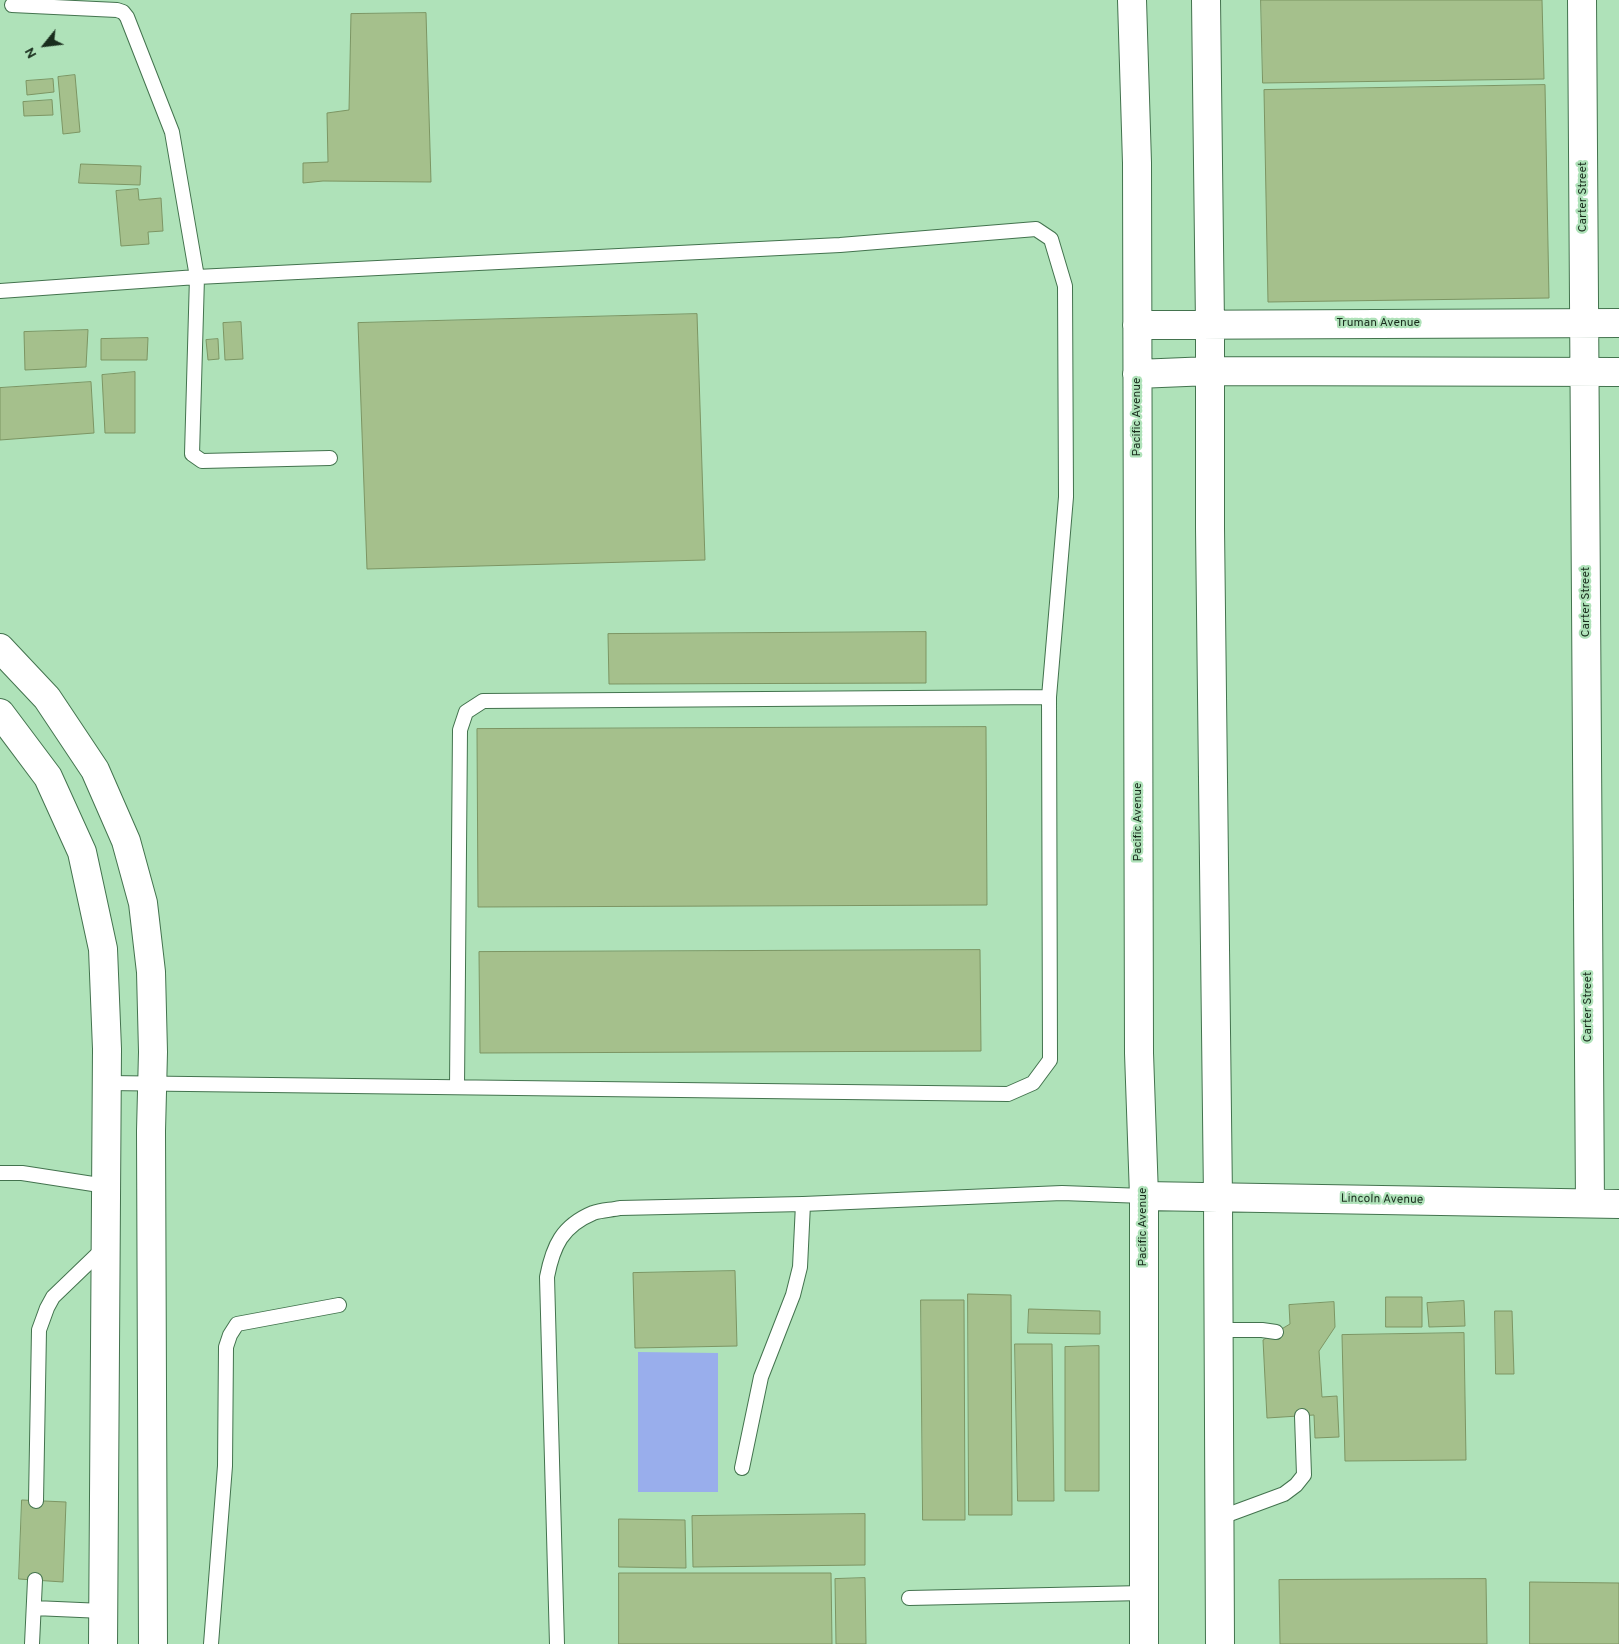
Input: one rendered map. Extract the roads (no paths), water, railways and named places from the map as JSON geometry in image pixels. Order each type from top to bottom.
[{"type":"street","name":"Pacific Avenue","points":[[1132,0],[1137,163],[1140,1053],[1144,1196],[1144,1644]]},
{"type":"street","points":[[1206,0],[1218,1198],[1220,1644]]},
{"type":"street","name":"Carter Street","points":[[1582,0],[1590,1203]]},
{"type":"street","name":"Truman Avenue","points":[[1137,325],[1619,323]]},
{"type":"street","points":[[1137,374],[1210,371],[1619,372]]},
{"type":"street","points":[[0,648],[47,698],[95,770],[126,841],[142,903],[151,972],[153,1052],[153,1644]]},
{"type":"street","points":[[0,713],[48,777],[82,852],[102,949],[108,1049],[103,1644]]},
{"type":"street","name":"Lincoln Avenue","points":[[1144,1196],[1619,1204]]},
{"type":"lane","points":[[12,4],[117,10],[123,12],[127,17],[172,132],[197,277],[192,454],[202,461],[330,458]]},
{"type":"lane","points":[[0,292],[197,277],[840,245],[1036,229],[1051,239],[1064,286],[1066,497],[1049,697],[1050,1060],[1033,1083],[1008,1094],[107,1084]]},
{"type":"lane","points":[[457,1087],[460,730],[466,712],[483,701],[1049,697]]},
{"type":"lane","points":[[0,1173],[22,1173],[106,1186]]},
{"type":"lane","points":[[557,1644],[547,1277],[551,1255],[560,1237],[574,1223],[594,1212],[620,1208],[803,1204],[1062,1193],[1144,1196]]},
{"type":"lane","points":[[742,1468],[760,1377],[793,1295],[800,1267],[803,1204]]},
{"type":"lane","points":[[36,1501],[39,1336],[42,1319],[53,1297],[106,1246]]},
{"type":"lane","points":[[210,1644],[224,1466],[226,1346],[228,1340],[238,1324],[339,1306]]},
{"type":"lane","points":[[1218,1330],[1262,1330],[1276,1332]]},
{"type":"lane","points":[[1219,1518],[1284,1494],[1296,1485],[1304,1475],[1302,1416]]},
{"type":"lane","points":[[32,1644],[35,1580]]},
{"type":"lane","points":[[909,1598],[1144,1593]]},
{"type":"lane","points":[[34,1608],[103,1611]]}]
